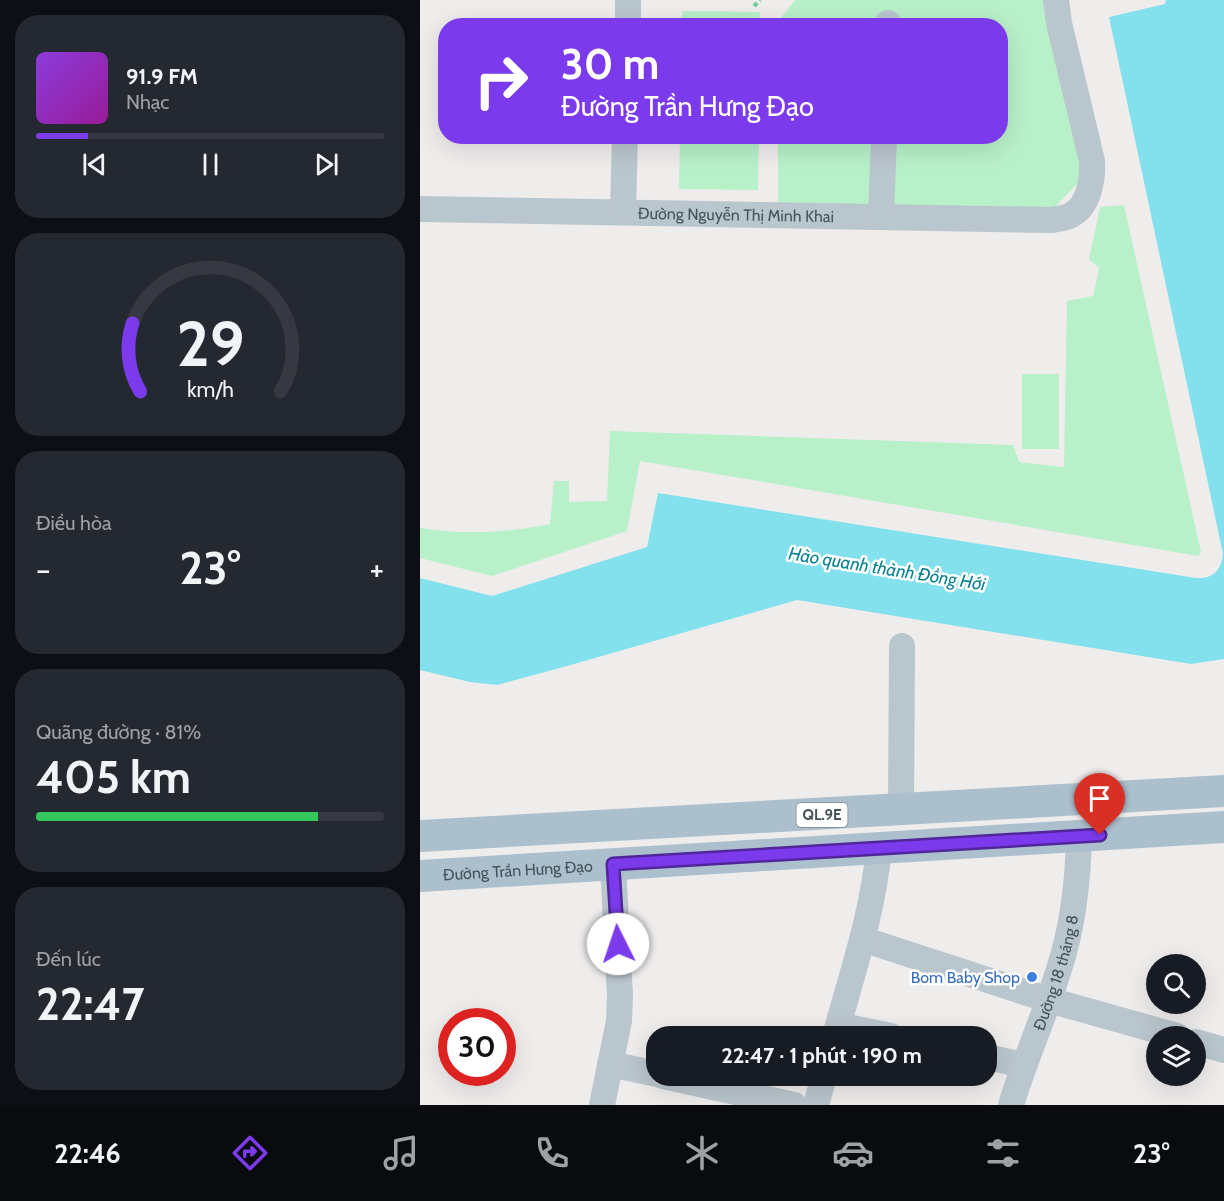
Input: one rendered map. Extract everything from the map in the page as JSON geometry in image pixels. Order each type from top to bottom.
[{"type":"main road","name":"QL.9E","points":[[420,836],[1224,791]]},
{"type":"main road","points":[[887,848],[901,810]]},
{"type":"main road","name":"Đường Trần Hưng Đạo","points":[[420,876],[1224,827]]},
{"type":"street","points":[[628,0],[628,18]]},
{"type":"street","name":"Đường Nguyễn Thị Minh Khai","points":[[420,209],[1052,220],[1071,216],[1088,194],[1093,176],[1092,161],[1059,23],[1056,0]]},
{"type":"street","points":[[623,212],[625,144]]},
{"type":"street","points":[[881,217],[884,144]]},
{"type":"street","points":[[901,810],[902,646]]},
{"type":"street","name":"Đường 18 tháng 8","points":[[1011,1105],[1060,967],[1078,875],[1079,837]]},
{"type":"street","points":[[837,1026],[887,848]]},
{"type":"street","points":[[602,1105],[618,1021],[620,996],[613,864]]},
{"type":"street","points":[[862,939],[1049,1000],[1146,1027]]},
{"type":"street","points":[[1206,1045],[1224,1050]]},
{"type":"street","points":[[997,1059],[1024,1065]]},
{"type":"street","points":[[610,1064],[646,1072]]},
{"type":"street","points":[[708,1086],[794,1105]]},
{"type":"street","points":[[816,1105],[821,1086]]},
{"type":"path","points":[[754,6],[760,0]]},
{"type":"green space","points":[[795,0],[1046,0],[1087,164],[1079,182],[1053,209],[778,203],[778,144],[1008,144],[1008,18],[781,18]]},
{"type":"green space","points":[[682,11],[760,12],[760,18],[682,18]]},
{"type":"green space","points":[[680,144],[759,144],[758,190],[679,189]]},
{"type":"green space","points":[[1124,205],[1201,552],[1198,556],[640,461],[627,531],[492,576],[420,558],[420,528],[453,532],[485,532],[550,524],[554,481],[569,481],[569,502],[607,501],[610,431],[1013,445],[1019,462],[1064,467],[1067,301],[1093,296],[1099,268],[1089,259],[1100,207]]},
{"type":"green space","points":[[1022,374],[1059,374],[1059,449],[1022,449]]},
{"type":"water","name":"Hào quanh thành Đồng Hới","points":[[1166,0],[1224,0],[1224,659],[1191,664],[797,600],[497,685],[470,682],[420,670],[420,578],[492,596],[647,547],[658,493],[1196,578],[1208,577],[1216,572],[1223,554],[1109,17],[1165,4]]},
{"type":"place","name":"Bom Baby Shop","points":[[1032,977]]},
{"type":"route","points":[[618,944],[613,864],[1100,835]]}]
